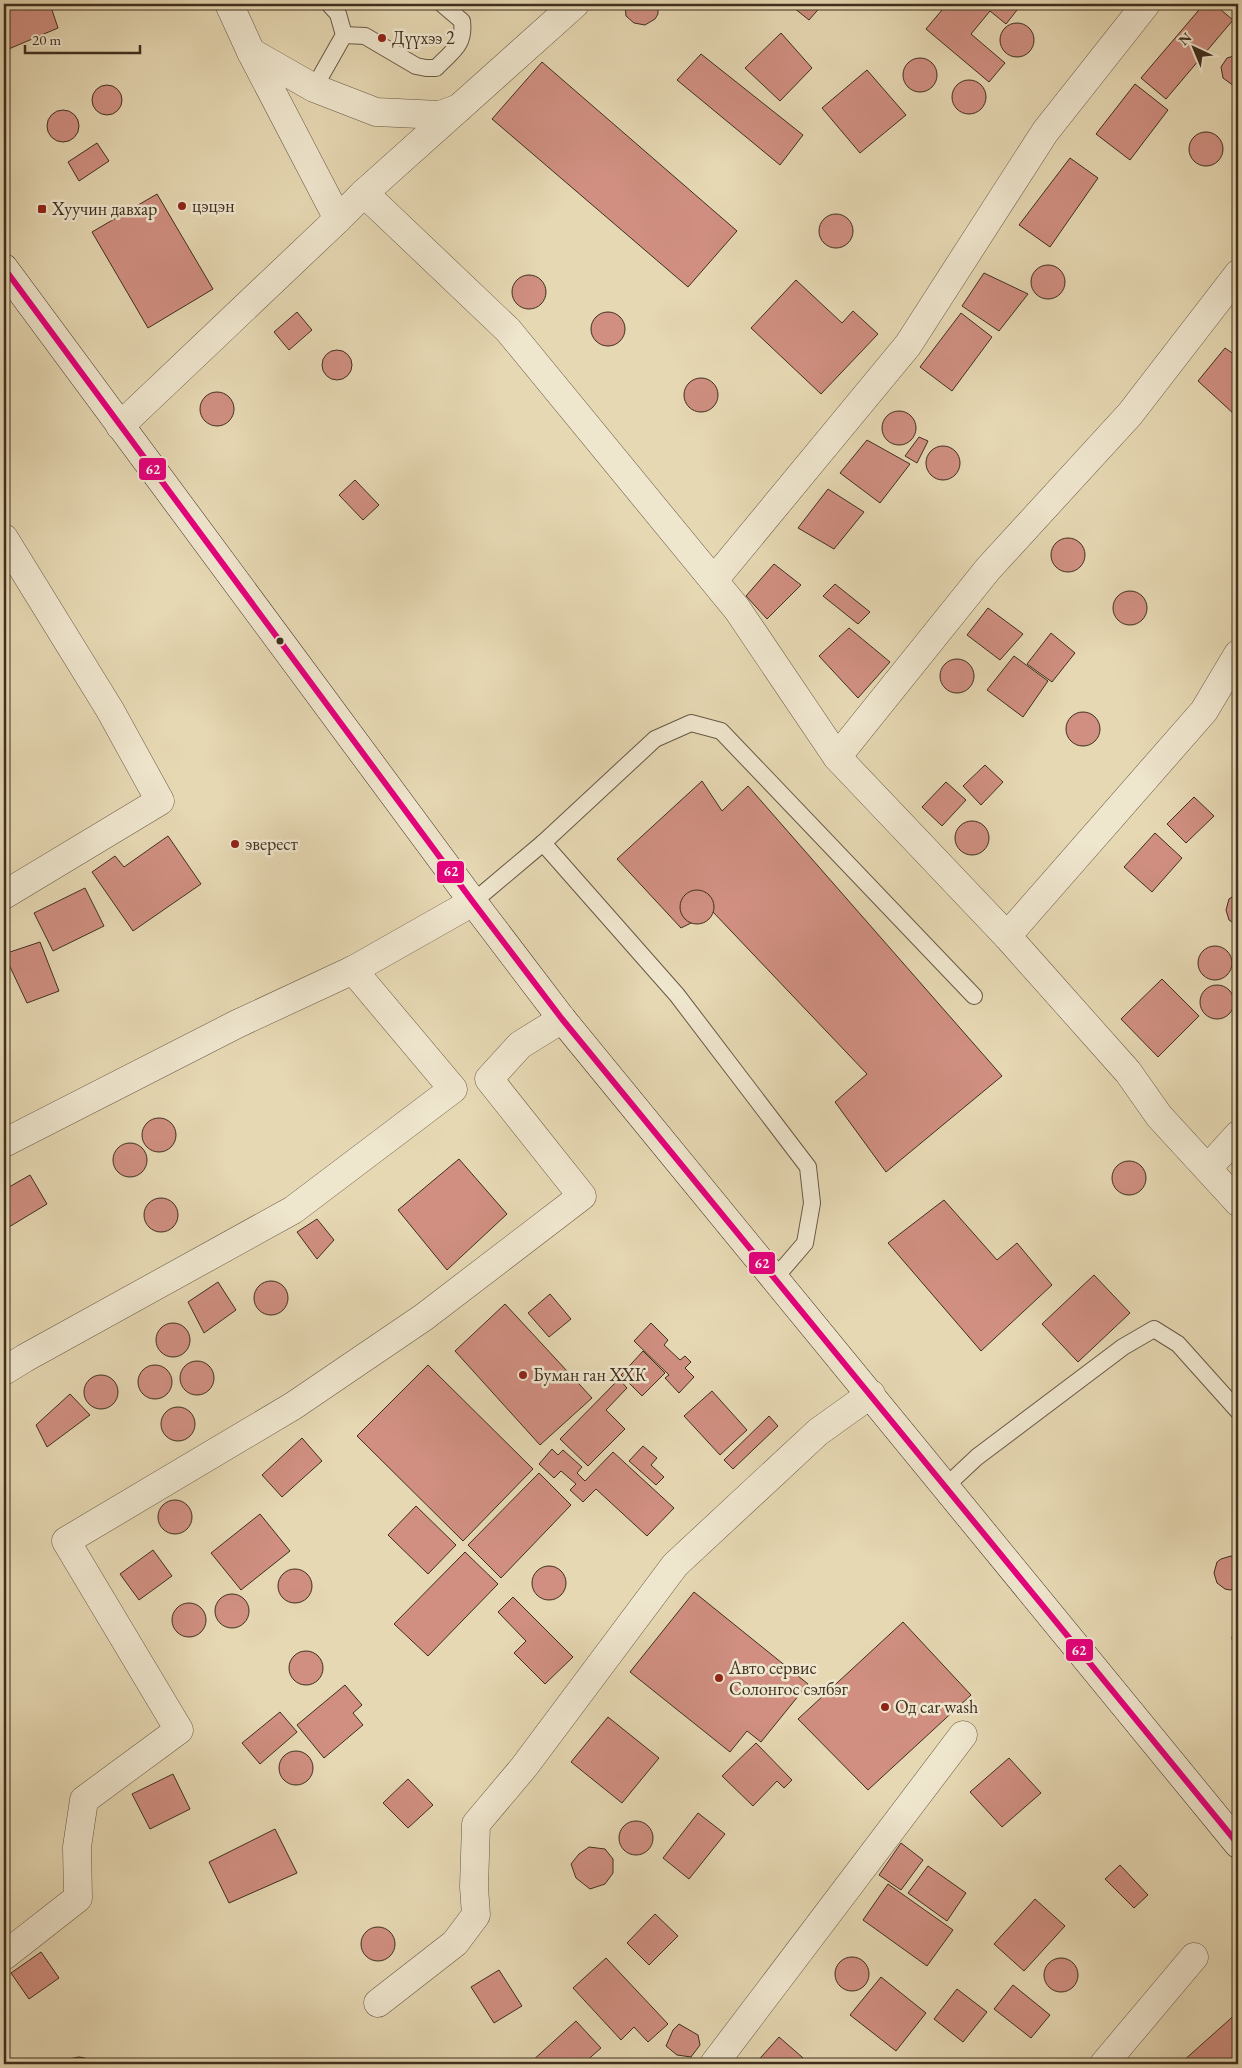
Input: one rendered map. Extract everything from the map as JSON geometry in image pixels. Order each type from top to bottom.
[{"type":"street","points":[[229,4],[251,52],[338,219]]},
{"type":"street","points":[[120,426],[364,193],[575,4]]},
{"type":"street","points":[[714,580],[908,344],[1045,132],[1146,4]]},
{"type":"street","points":[[251,52],[314,88],[376,112],[440,115],[459,108]]},
{"type":"street","points":[[364,193],[508,330],[737,609],[836,757],[1007,936],[1128,1072],[1159,1116],[1238,1202]]},
{"type":"street","points":[[4,268],[472,902],[562,1019],[1238,1844]]},
{"type":"street","points":[[836,757],[988,569],[1130,414],[1238,274]]},
{"type":"street","points":[[4,538],[110,710],[160,801],[4,895]]},
{"type":"street","points":[[1007,936],[1204,711],[1238,654]]},
{"type":"street","points":[[4,1143],[237,1024],[353,970],[472,902]]},
{"type":"street","points":[[4,1371],[294,1210],[453,1089],[353,970]]},
{"type":"street","points":[[4,1956],[78,1898],[77,1847],[84,1800],[179,1730],[66,1541],[293,1406],[424,1317],[582,1196],[489,1079],[520,1045],[562,1019]]},
{"type":"street","points":[[1208,1168],[1238,1135]]},
{"type":"street","points":[[378,2003],[455,1943],[476,1915],[474,1887],[476,1824],[524,1767],[676,1566],[818,1432],[871,1394]]},
{"type":"street","points":[[714,2064],[962,1735]]},
{"type":"street","points":[[1104,2064],[1194,1956]]},
{"type":"lane","points":[[314,88],[344,35],[338,14],[329,4]]},
{"type":"lane","points":[[344,35],[365,36],[416,66],[436,68],[462,41],[462,21],[442,4]]},
{"type":"lane","points":[[472,902],[543,843],[655,739],[691,723],[721,731],[974,996]]},
{"type":"lane","points":[[543,843],[677,994],[808,1168],[812,1203],[805,1243],[775,1278]]},
{"type":"lane","points":[[946,1486],[977,1458],[1108,1358],[1154,1329],[1178,1344],[1238,1412]]},
{"type":"building","points":[[4,4],[50,4],[58,28],[4,51]]},
{"type":"building","points":[[625,4],[658,4],[658,14],[655,19],[645,25],[634,23],[626,16]]},
{"type":"building","points":[[789,4],[823,4],[809,20]]},
{"type":"building","points":[[947,4],[1021,5],[1006,24],[990,11],[971,34],[1005,63],[989,82],[926,29]]},
{"type":"building","points":[[1204,4],[1214,4],[1233,20],[1166,99],[1141,78]]},
{"type":"building","points":[[1017,23],[1029,28],[1034,40],[1029,52],[1017,57],[1005,52],[1000,40],[1005,28]]},
{"type":"building","points":[[781,33],[812,68],[780,101],[745,68]]},
{"type":"building","points":[[701,54],[803,135],[780,165],[677,80]]},
{"type":"building","points":[[1238,55],[1238,86],[1234,86],[1223,78],[1221,67],[1227,58]]},
{"type":"building","points":[[920,58],[932,63],[937,75],[932,87],[920,92],[908,87],[903,75],[908,63]]},
{"type":"building","points":[[542,62],[737,231],[688,287],[492,119]]},
{"type":"building","points":[[867,70],[906,115],[860,153],[822,108]]},
{"type":"building","points":[[969,80],[981,85],[986,97],[981,109],[969,114],[957,109],[952,97],[957,85]]},
{"type":"building","points":[[1135,84],[1168,110],[1130,160],[1096,134]]},
{"type":"building","points":[[107,85],[118,89],[122,100],[118,111],[107,115],[96,111],[92,100],[96,89]]},
{"type":"building","points":[[63,110],[74,115],[79,126],[74,137],[63,142],[52,137],[47,126],[52,115]]},
{"type":"building","points":[[1206,132],[1213,133],[1218,137],[1222,142],[1222,156],[1218,161],[1213,165],[1206,166],[1199,165],[1194,161],[1190,156],[1189,149],[1190,142],[1194,137],[1199,133]]},
{"type":"building","points":[[97,143],[109,161],[79,181],[68,162]]},
{"type":"building","points":[[1070,158],[1098,178],[1050,247],[1019,225]]},
{"type":"building","points":[[157,194],[213,289],[148,328],[92,232]]},
{"type":"building","points":[[836,214],[848,219],[853,231],[848,243],[836,248],[824,243],[819,231],[824,219]]},
{"type":"building","points":[[1048,265],[1060,270],[1065,282],[1060,294],[1048,299],[1036,294],[1031,282],[1036,270]]},
{"type":"building","points":[[984,273],[1028,294],[999,331],[962,306]]},
{"type":"building","points":[[529,275],[541,280],[546,292],[541,304],[529,309],[517,304],[512,292],[517,280]]},
{"type":"building","points":[[796,280],[842,323],[853,311],[878,334],[821,394],[751,328]]},
{"type":"building","points":[[297,312],[312,330],[289,350],[274,332]]},
{"type":"building","points":[[608,312],[620,317],[625,329],[620,341],[608,346],[596,341],[591,329],[596,317]]},
{"type":"building","points":[[961,313],[992,337],[952,391],[920,367]]},
{"type":"building","points":[[1225,348],[1238,357],[1238,410],[1234,414],[1198,381]]},
{"type":"building","points":[[337,350],[348,354],[352,365],[348,376],[337,380],[326,376],[322,365],[326,354]]},
{"type":"building","points":[[701,378],[713,383],[718,395],[713,407],[701,412],[689,407],[684,395],[689,383]]},
{"type":"building","points":[[217,392],[229,397],[234,409],[229,421],[217,426],[205,421],[200,409],[205,397]]},
{"type":"building","points":[[899,411],[911,416],[916,428],[911,440],[899,445],[887,440],[882,428],[887,416]]},
{"type":"building","points":[[919,437],[928,441],[917,463],[905,456]]},
{"type":"building","points":[[867,440],[910,464],[880,503],[840,473]]},
{"type":"building","points":[[943,446],[955,451],[960,463],[955,475],[943,480],[931,475],[926,463],[931,451]]},
{"type":"building","points":[[355,480],[379,505],[363,520],[339,495]]},
{"type":"building","points":[[828,489],[864,512],[834,549],[798,528]]},
{"type":"building","points":[[1068,538],[1080,543],[1085,555],[1080,567],[1068,572],[1056,567],[1051,555],[1056,543]]},
{"type":"building","points":[[774,564],[801,585],[767,619],[746,596]]},
{"type":"building","points":[[835,584],[870,612],[858,624],[823,596]]},
{"type":"building","points":[[1130,591],[1142,596],[1147,608],[1142,620],[1130,625],[1118,620],[1113,608],[1118,596]]},
{"type":"building","points":[[988,608],[1023,634],[1000,660],[967,635]]},
{"type":"building","points":[[849,628],[890,662],[858,698],[819,656]]},
{"type":"building","points":[[1051,633],[1075,653],[1052,682],[1027,664]]},
{"type":"building","points":[[1014,656],[1048,681],[1023,717],[987,690]]},
{"type":"building","points":[[957,659],[969,664],[974,676],[969,688],[957,693],[945,688],[940,676],[945,664]]},
{"type":"building","points":[[1083,712],[1090,713],[1095,717],[1099,722],[1099,736],[1095,741],[1090,745],[1083,746],[1076,745],[1071,741],[1067,736],[1066,729],[1067,722],[1071,717],[1076,713]]},
{"type":"building","points":[[985,765],[1003,782],[981,805],[963,786]]},
{"type":"building","points":[[702,781],[722,811],[748,786],[1002,1076],[886,1172],[835,1102],[867,1074],[713,912],[681,928],[617,859]]},
{"type":"building","points":[[946,782],[966,800],[942,826],[922,807]]},
{"type":"building","points":[[1194,797],[1214,816],[1186,843],[1167,824]]},
{"type":"building","points":[[972,821],[979,822],[984,826],[988,831],[988,845],[984,850],[979,854],[972,855],[965,854],[960,850],[956,845],[955,838],[956,831],[960,826],[965,822]]},
{"type":"building","points":[[1155,833],[1182,858],[1152,892],[1124,867]]},
{"type":"building","points":[[168,836],[201,884],[133,931],[92,872],[115,856],[124,867]]},
{"type":"building","points":[[85,888],[104,926],[53,951],[34,913]]},
{"type":"building","points":[[697,890],[709,895],[714,907],[709,919],[697,924],[685,919],[680,907],[685,895]]},
{"type":"building","points":[[1238,893],[1238,926],[1229,920],[1226,910],[1229,899]]},
{"type":"building","points":[[40,942],[59,991],[27,1003],[4,954]]},
{"type":"building","points":[[1215,946],[1222,947],[1227,951],[1231,956],[1231,970],[1227,975],[1222,979],[1215,980],[1208,979],[1203,975],[1199,970],[1198,963],[1199,956],[1203,951],[1208,947]]},
{"type":"building","points":[[1162,979],[1199,1016],[1158,1057],[1121,1019]]},
{"type":"building","points":[[1217,985],[1224,986],[1229,990],[1233,995],[1233,1009],[1229,1014],[1224,1018],[1217,1019],[1210,1018],[1205,1014],[1201,1009],[1200,1002],[1201,995],[1205,990],[1210,986]]},
{"type":"building","points":[[159,1118],[171,1123],[176,1135],[171,1147],[159,1152],[147,1147],[142,1135],[147,1123]]},
{"type":"building","points":[[130,1143],[142,1148],[147,1160],[142,1172],[130,1177],[118,1172],[113,1160],[118,1148]]},
{"type":"building","points":[[459,1159],[507,1214],[447,1270],[398,1210]]},
{"type":"building","points":[[1129,1161],[1136,1162],[1141,1166],[1145,1171],[1145,1185],[1141,1190],[1136,1194],[1129,1195],[1122,1194],[1117,1190],[1113,1185],[1112,1178],[1113,1171],[1117,1166],[1122,1162]]},
{"type":"building","points":[[30,1175],[47,1204],[4,1230],[4,1190]]},
{"type":"building","points":[[161,1198],[173,1203],[178,1215],[173,1227],[161,1232],[149,1227],[144,1215],[149,1203]]},
{"type":"building","points":[[944,1200],[997,1260],[1017,1243],[1052,1285],[981,1351],[888,1243]]},
{"type":"building","points":[[317,1219],[334,1240],[317,1259],[297,1232]]},
{"type":"building","points":[[1094,1275],[1130,1313],[1078,1362],[1042,1324]]},
{"type":"building","points":[[271,1281],[283,1286],[288,1298],[283,1310],[271,1315],[259,1310],[254,1298],[259,1286]]},
{"type":"building","points":[[218,1282],[236,1310],[204,1333],[188,1302]]},
{"type":"building","points":[[550,1294],[571,1319],[549,1337],[528,1313]]},
{"type":"building","name":"Буман ган ХХК","points":[[505,1304],[592,1398],[540,1445],[455,1351]]},
{"type":"building","points":[[173,1323],[185,1328],[190,1340],[185,1352],[173,1357],[161,1352],[156,1340],[161,1328]]},
{"type":"building","points":[[651,1323],[668,1340],[664,1345],[680,1360],[685,1356],[691,1362],[685,1368],[694,1377],[679,1393],[665,1378],[669,1375],[634,1341]]},
{"type":"building","points":[[643,1351],[665,1373],[642,1396],[621,1375]]},
{"type":"building","points":[[197,1361],[204,1362],[209,1366],[213,1371],[213,1385],[209,1390],[204,1394],[197,1395],[190,1394],[185,1390],[181,1385],[180,1378],[181,1371],[185,1366],[190,1362]]},
{"type":"building","points":[[155,1365],[167,1370],[172,1382],[167,1394],[155,1399],[143,1394],[138,1382],[143,1370]]},
{"type":"building","points":[[428,1365],[533,1469],[463,1541],[357,1436]]},
{"type":"building","points":[[101,1375],[113,1380],[118,1392],[113,1404],[101,1409],[89,1404],[84,1392],[89,1380]]},
{"type":"building","points":[[619,1379],[627,1388],[606,1410],[625,1429],[588,1466],[560,1439]]},
{"type":"building","points":[[712,1391],[747,1430],[720,1455],[684,1416]]},
{"type":"building","points":[[70,1394],[90,1415],[47,1447],[36,1425]]},
{"type":"building","points":[[178,1407],[190,1412],[195,1424],[190,1436],[178,1441],[166,1436],[161,1424],[166,1412]]},
{"type":"building","points":[[769,1416],[778,1426],[733,1469],[724,1460]]},
{"type":"building","points":[[302,1438],[322,1461],[282,1497],[262,1475]]},
{"type":"building","points":[[643,1446],[657,1458],[651,1465],[664,1477],[656,1485],[629,1461]]},
{"type":"building","points":[[552,1449],[558,1455],[563,1450],[582,1467],[577,1473],[585,1481],[613,1452],[674,1508],[647,1536],[596,1489],[583,1502],[570,1490],[576,1484],[561,1471],[554,1478],[539,1464]]},
{"type":"building","points":[[539,1473],[571,1505],[501,1578],[468,1545]]},
{"type":"building","points":[[175,1500],[182,1501],[187,1505],[191,1510],[191,1524],[187,1529],[182,1533],[175,1534],[168,1533],[163,1529],[159,1524],[158,1517],[159,1510],[163,1505],[168,1501]]},
{"type":"building","points":[[416,1506],[456,1545],[428,1574],[388,1535]]},
{"type":"building","points":[[260,1514],[290,1551],[241,1590],[211,1553]]},
{"type":"building","points":[[153,1550],[172,1576],[139,1600],[120,1574]]},
{"type":"building","points":[[465,1552],[498,1584],[428,1656],[394,1624]]},
{"type":"building","points":[[1231,1556],[1238,1558],[1238,1588],[1230,1590],[1217,1583],[1214,1573],[1217,1562]]},
{"type":"building","points":[[549,1566],[556,1567],[561,1571],[565,1576],[565,1590],[561,1595],[556,1599],[549,1600],[542,1599],[537,1595],[533,1590],[532,1583],[533,1576],[537,1571],[542,1567]]},
{"type":"building","points":[[295,1569],[302,1570],[307,1574],[311,1579],[311,1593],[307,1598],[302,1602],[295,1603],[288,1602],[283,1598],[279,1593],[278,1586],[279,1579],[283,1574],[288,1570]]},
{"type":"building","name":"Авто сервис Солонгос сэлбэг","points":[[694,1592],[808,1684],[761,1742],[747,1731],[730,1752],[630,1672]]},
{"type":"building","points":[[232,1594],[239,1595],[244,1599],[248,1604],[248,1618],[244,1623],[239,1627],[232,1628],[225,1627],[220,1623],[216,1618],[215,1611],[216,1604],[220,1599],[225,1595]]},
{"type":"building","points":[[513,1597],[573,1657],[545,1684],[514,1653],[526,1641],[498,1612]]},
{"type":"building","points":[[189,1603],[196,1604],[201,1608],[205,1613],[205,1627],[201,1632],[196,1636],[189,1637],[182,1636],[177,1632],[173,1627],[172,1620],[173,1613],[177,1608],[182,1604]]},
{"type":"building","name":"Од car wash","points":[[903,1622],[971,1695],[868,1790],[798,1719]]},
{"type":"building","points":[[1238,1625],[1238,1652],[1232,1638]]},
{"type":"building","points":[[306,1651],[313,1652],[318,1656],[322,1661],[322,1675],[318,1680],[313,1684],[306,1685],[299,1684],[294,1680],[290,1675],[289,1668],[290,1661],[294,1656],[299,1652]]},
{"type":"building","points":[[345,1685],[362,1705],[353,1713],[363,1725],[324,1758],[297,1725]]},
{"type":"building","points":[[280,1712],[297,1732],[260,1764],[242,1743]]},
{"type":"building","points":[[608,1717],[659,1758],[622,1803],[571,1762]]},
{"type":"building","points":[[756,1743],[792,1780],[784,1788],[777,1781],[753,1806],[722,1776]]},
{"type":"building","points":[[296,1751],[303,1752],[308,1756],[312,1761],[312,1775],[308,1780],[303,1784],[296,1785],[289,1784],[284,1780],[280,1775],[279,1768],[280,1761],[284,1756],[289,1752]]},
{"type":"building","points":[[1009,1758],[1041,1793],[1002,1827],[970,1792]]},
{"type":"building","points":[[173,1774],[190,1809],[150,1829],[132,1794]]},
{"type":"building","points":[[408,1779],[433,1805],[408,1828],[383,1803]]},
{"type":"building","points":[[698,1813],[725,1834],[689,1879],[663,1858]]},
{"type":"building","points":[[636,1821],[643,1822],[648,1826],[652,1831],[652,1845],[648,1850],[643,1854],[636,1855],[629,1854],[624,1850],[620,1845],[619,1838],[620,1831],[624,1826],[629,1822]]},
{"type":"building","points":[[275,1829],[297,1873],[229,1903],[209,1862]]},
{"type":"building","points":[[901,1843],[923,1860],[901,1890],[879,1875]]},
{"type":"building","points":[[589,1847],[605,1849],[613,1859],[613,1873],[605,1884],[590,1889],[576,1878],[571,1864],[579,1854]]},
{"type":"building","points":[[1120,1865],[1148,1895],[1134,1908],[1105,1879]]},
{"type":"building","points":[[928,1866],[966,1893],[947,1921],[908,1893]]},
{"type":"building","points":[[888,1884],[953,1930],[927,1966],[863,1920]]},
{"type":"building","points":[[1035,1899],[1065,1926],[1024,1971],[994,1944]]},
{"type":"building","points":[[655,1914],[678,1936],[649,1965],[627,1943]]},
{"type":"building","points":[[378,1927],[385,1928],[390,1932],[394,1937],[394,1951],[390,1956],[385,1960],[378,1961],[371,1960],[366,1956],[362,1951],[361,1944],[362,1937],[366,1932],[371,1928]]},
{"type":"building","points":[[41,1952],[59,1978],[29,1999],[11,1973]]},
{"type":"building","points":[[852,1957],[864,1962],[869,1974],[864,1986],[852,1991],[840,1986],[835,1974],[840,1962]]},
{"type":"building","points":[[606,1958],[668,2024],[648,2042],[634,2027],[621,2040],[573,1988]]},
{"type":"building","points":[[1061,1958],[1073,1963],[1078,1975],[1073,1987],[1061,1992],[1049,1987],[1044,1975],[1049,1963]]},
{"type":"building","points":[[499,1970],[522,2006],[494,2023],[471,1987]]},
{"type":"building","points":[[881,1977],[926,2013],[896,2051],[850,2015]]},
{"type":"building","points":[[1013,1985],[1050,2015],[1031,2038],[994,2009]]},
{"type":"building","points":[[957,1989],[987,2012],[963,2042],[934,2019]]},
{"type":"building","points":[[1238,2012],[1238,2064],[1184,2064],[1182,2062]]},
{"type":"building","points":[[576,2021],[601,2048],[583,2064],[533,2064],[531,2062]]},
{"type":"building","points":[[679,2024],[698,2035],[700,2045],[691,2057],[677,2055],[666,2046],[673,2030]]},
{"type":"building","points":[[779,2037],[810,2064],[755,2064]]},
{"type":"building","points":[[73,2058],[85,2058],[92,2064],[65,2064]]},
{"type":"transit line","name":"62","points":[[4,268],[473,902],[562,1019],[1238,1844]]},
{"type":"place","name":"Дүүхээ 2","points":[[382,38]]},
{"type":"place","name":"цэцэн","points":[[182,206]]},
{"type":"place","name":"Хуучин давхар","points":[[42,209]]},
{"type":"place","name":"эверест","points":[[235,844]]},
{"type":"place","name":"Буман ган ХХК","points":[[523,1375]]},
{"type":"place","name":"Авто сервис Солонгос сэлбэг","points":[[719,1678]]},
{"type":"place","name":"Од car wash","points":[[885,1707]]}]
